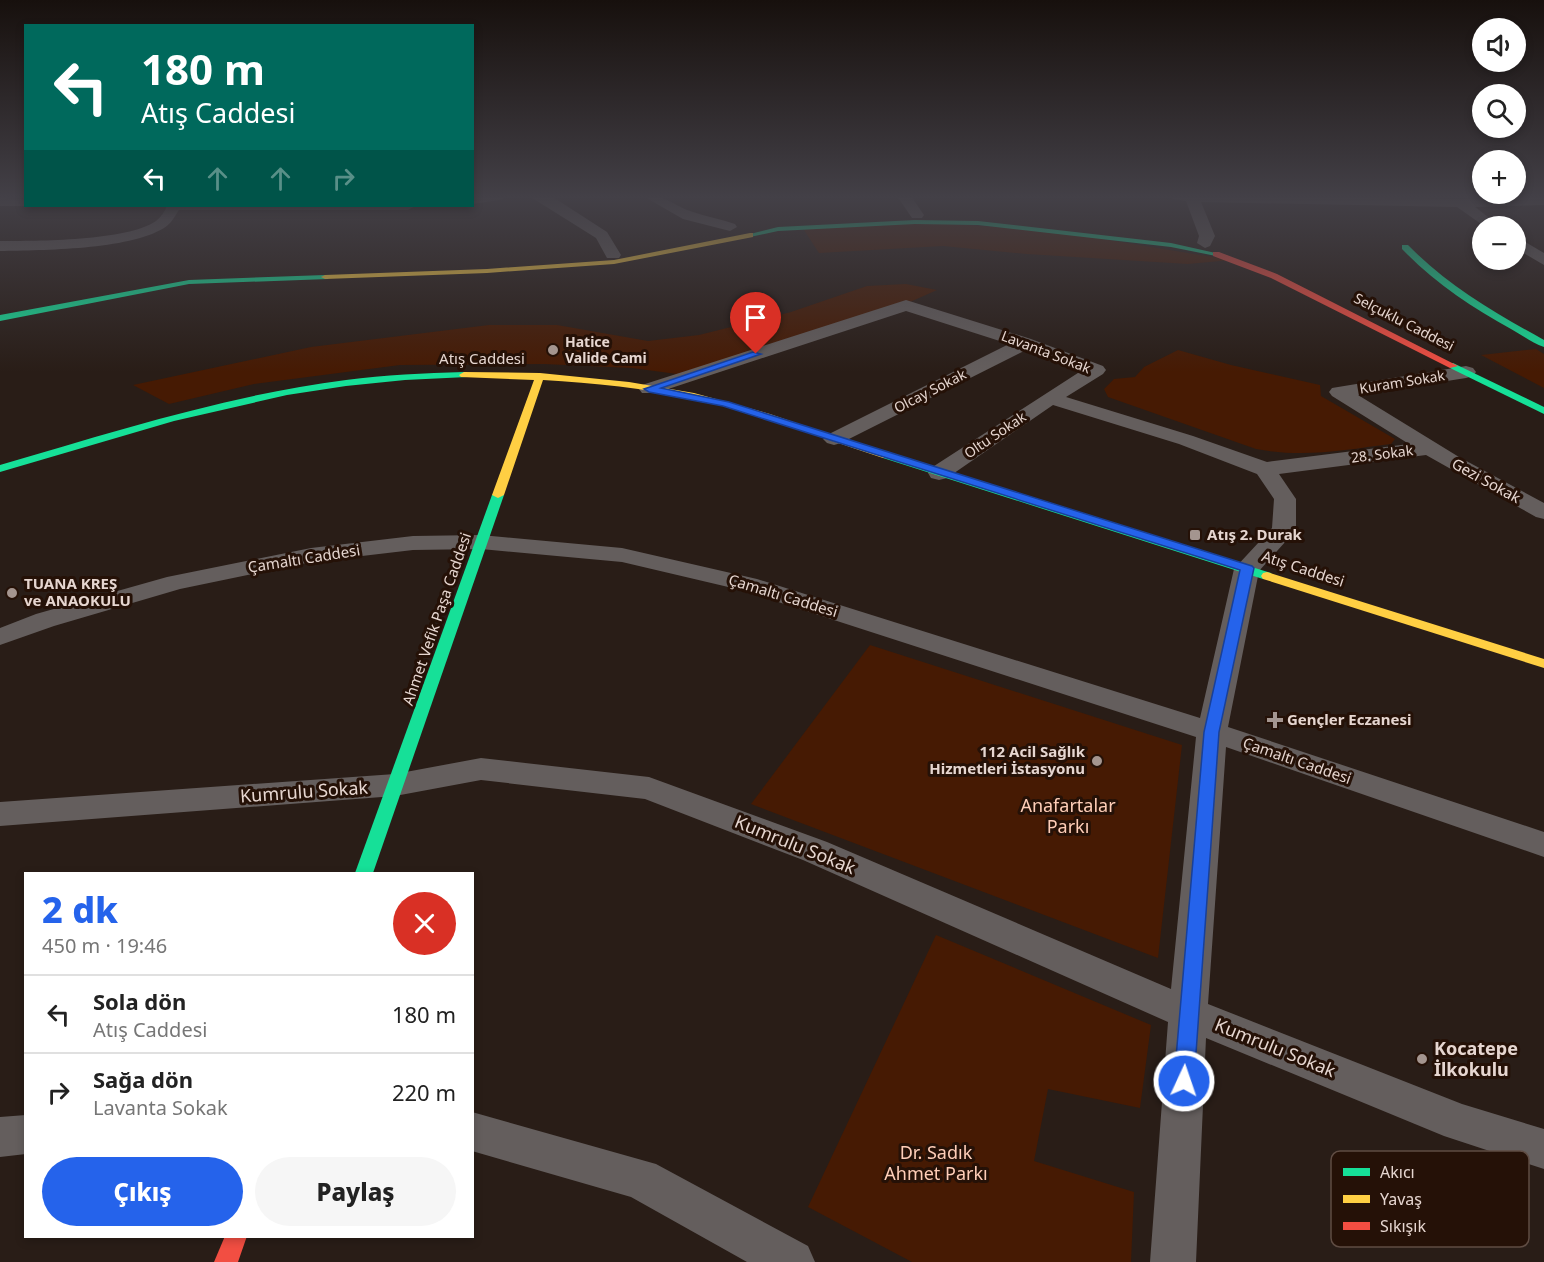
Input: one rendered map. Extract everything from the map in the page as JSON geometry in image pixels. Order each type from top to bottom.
[{"type":"main road","name":"Selçuklu Caddesi","points":[[0,309],[198,274],[487,265],[613,255]]},
{"type":"main road","name":"Selçuklu Caddesi","points":[[0,318],[189,282],[487,271],[614,262],[649,255]]},
{"type":"main road","name":"Selçuklu Caddesi","points":[[1218,255],[1274,276],[1544,411]]},
{"type":"main road","name":"Selçuklu Caddesi","points":[[1244,255],[1289,272],[1544,400]]},
{"type":"main road","points":[[1411,255],[1418,263],[1490,314],[1544,344]]},
{"type":"main road","name":"Atış Caddesi","points":[[0,469],[119,433],[247,400],[348,381],[443,375],[540,376],[649,389],[725,404],[1544,664]]},
{"type":"main road","name":"Ahmet Vefik Paşa Caddesi","points":[[364,872],[540,376]]},
{"type":"main road","points":[[226,1262],[235,1238]]},
{"type":"street","name":"Lavanta Sokak","points":[[649,389],[906,305],[1025,343],[1096,370],[1050,398]]},
{"type":"street","name":"Olcay Sokak","points":[[834,439],[1025,343]]},
{"type":"street","name":"Kuram Sokak","points":[[1339,392],[1466,372]]},
{"type":"street","name":"28. Sokak","points":[[1339,392],[1430,448]]},
{"type":"street","points":[[1050,398],[1186,440],[1265,469],[1286,499],[1284,530],[1247,568],[1212,732],[1188,1013],[1173,1262]]},
{"type":"street","name":"Oltu Sokak","points":[[939,473],[1050,398]]},
{"type":"street","name":"28. Sokak","points":[[1265,469],[1430,448]]},
{"type":"street","name":"Gezi Sokak","points":[[1430,448],[1451,462],[1544,512]]},
{"type":"street","name":"Çamaltı Caddesi","points":[[0,637],[56,617],[176,582],[311,555],[413,543],[481,542],[622,555],[748,584],[1212,732],[1544,845]]},
{"type":"street","name":"Kumrulu Sokak","points":[[0,814],[395,785],[480,769],[649,788],[815,851],[1188,1013],[1459,1122],[1544,1149]]},
{"type":"street","points":[[474,1132],[641,1179],[792,1262]]},
{"type":"street","points":[[0,1137],[24,1134]]},
{"type":"green space","points":[[1041,255],[1200,255],[1231,260],[1188,264]]},
{"type":"green space","points":[[906,284],[937,290],[910,302],[677,374],[632,368],[544,364],[400,365],[254,384],[169,404],[133,385],[311,347],[489,325],[557,325],[648,341],[699,335],[791,312],[867,286]]},
{"type":"green space","points":[[1536,349],[1544,354],[1544,388],[1481,355]]},
{"type":"green space","points":[[1178,350],[1231,365],[1320,385],[1321,396],[1395,439],[1391,444],[1340,451],[1274,452],[1256,449],[1108,397],[1104,389],[1114,379],[1135,377],[1144,367]]},
{"type":"green space","name":"Anafartalar Parkı","points":[[870,645],[1182,745],[1158,958],[751,804]]},
{"type":"green space","name":"Dr. Sadık Ahmet Parkı","points":[[936,935],[1151,1025],[1140,1108],[1048,1089],[1034,1161],[1134,1192],[1131,1262],[912,1262],[808,1207]]},
{"type":"traffic: fast","points":[[1413,255],[1453,289],[1544,344]]},
{"type":"traffic: fast","points":[[0,318],[189,282],[325,277]]},
{"type":"traffic: fast","points":[[1453,366],[1544,411]]},
{"type":"traffic: fast","points":[[0,469],[171,419],[287,392],[405,377],[464,375]]},
{"type":"traffic: fast","points":[[887,456],[1267,576]]},
{"type":"traffic: fast","points":[[364,872],[498,495]]},
{"type":"traffic: slow","points":[[325,277],[487,271],[614,262],[650,255]]},
{"type":"traffic: slow","points":[[464,375],[596,381],[694,396],[746,410],[887,456]]},
{"type":"traffic: slow","points":[[498,495],[540,376]]},
{"type":"traffic: slow","points":[[1267,576],[1544,664]]},
{"type":"traffic: jam","points":[[1218,255],[1274,276],[1453,366]]},
{"type":"traffic: jam","points":[[226,1262],[235,1238]]},
{"type":"place","name":"Hatice Valide Cami","points":[[553,350]]},
{"type":"place","name":"Atış 2. Durak","points":[[1195,535]]},
{"type":"place","name":"TUANA KREŞ ve ANAOKULU","points":[[12,593]]},
{"type":"place","name":"Gençler Eczanesi","points":[[1275,720]]},
{"type":"place","name":"112 Acil Sağlık Hizmetleri İstasyonu","points":[[1097,761]]},
{"type":"place","name":"Kocatepe İlkokulu","points":[[1422,1059]]},
{"type":"route","points":[[756,354],[649,389],[725,404],[1247,568],[1212,732],[1184,1081]]}]
